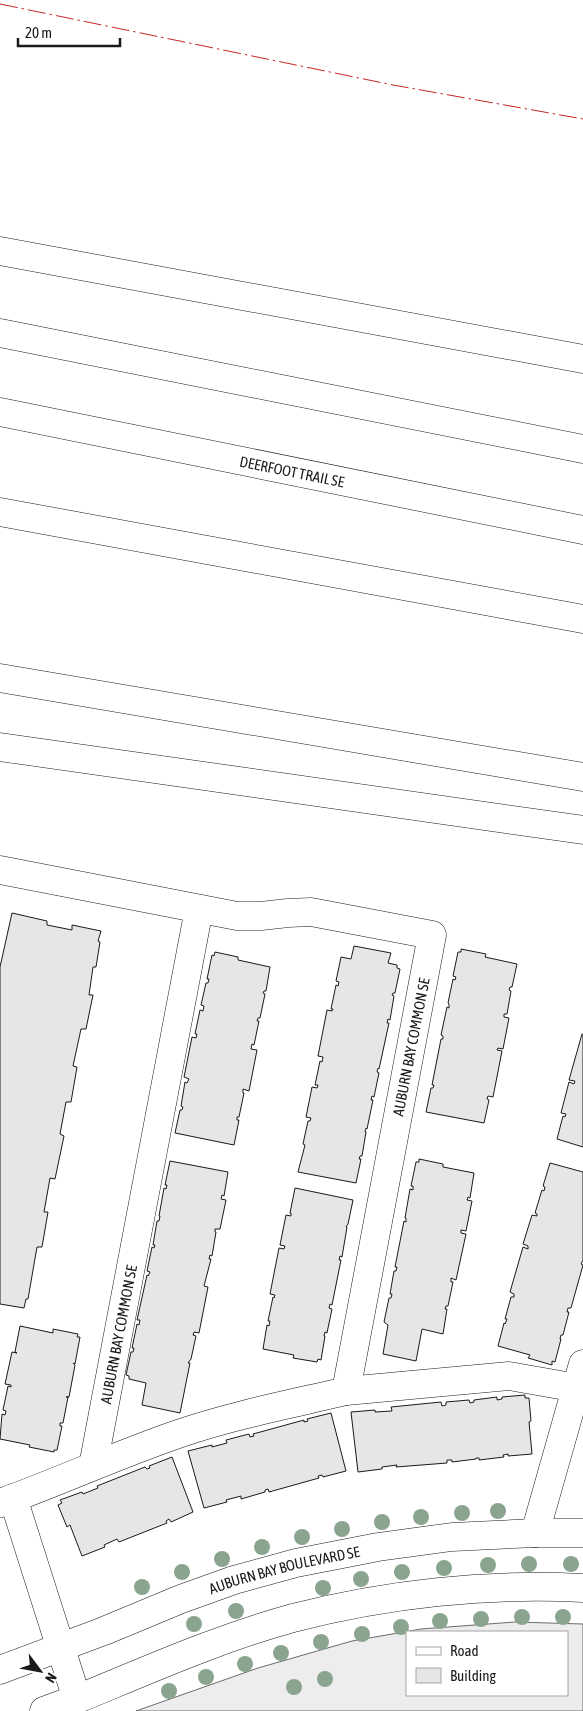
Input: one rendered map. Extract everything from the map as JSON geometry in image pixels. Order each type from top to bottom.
[{"type":"main road","points":[[0,251],[583,359]]},
{"type":"main road","points":[[0,333],[583,449]]},
{"type":"main road","name":"DEERFOOT TRAIL SE","points":[[0,412],[583,530]]},
{"type":"main road","points":[[0,512],[583,618]]},
{"type":"main road","points":[[0,678],[583,777]]},
{"type":"main road","points":[[0,747],[583,830]]},
{"type":"main road","name":"AUBURN BAY COMMON SE","points":[[0,870],[237,916],[250,917],[311,912],[432,935],[346,1391]]},
{"type":"main road","name":"AUBURN BAY COMMON SE","points":[[92,1466],[199,909]]},
{"type":"main road","points":[[77,1699],[7,1501],[92,1466],[207,1425],[346,1391],[509,1376],[580,1376],[535,1533]]},
{"type":"main road","name":"AUBURN BAY BOULEVARD SE","points":[[0,1670],[181,1599],[234,1580],[296,1563],[396,1544],[452,1537],[583,1533]]},
{"type":"main road","points":[[44,1711],[215,1643],[293,1619],[353,1605],[432,1593],[515,1586],[583,1588]]},
{"type":"shaded area","points":[[515,1622],[583,1624],[583,1711],[136,1711],[258,1668],[352,1641],[406,1632],[406,1696],[568,1696],[568,1631],[410,1631]]},
{"type":"building","points":[[12,913],[47,921],[47,925],[72,930],[72,925],[101,931],[98,941],[100,942],[96,967],[93,967],[89,995],[93,995],[86,1029],[81,1029],[73,1066],[77,1067],[71,1102],[66,1102],[60,1134],[64,1136],[55,1179],[50,1178],[44,1212],[48,1212],[42,1247],[37,1247],[28,1299],[26,1299],[24,1308],[0,1304],[0,967]]},
{"type":"building","points":[[354,946],[391,953],[388,963],[397,965],[397,968],[400,969],[395,993],[392,995],[394,996],[390,1020],[388,1019],[387,1023],[389,1023],[377,1072],[379,1073],[374,1097],[372,1096],[371,1100],[373,1100],[365,1132],[362,1156],[359,1159],[361,1159],[356,1183],[298,1172],[305,1145],[303,1144],[308,1121],[311,1118],[306,1117],[312,1087],[317,1088],[318,1085],[315,1085],[320,1061],[322,1062],[323,1057],[318,1056],[327,1010],[332,1011],[333,1009],[331,1009],[336,985],[338,986],[339,982],[336,981],[341,957],[351,959]]},
{"type":"building","points":[[461,949],[486,954],[485,957],[517,964],[512,987],[509,990],[511,991],[507,1014],[504,1014],[504,1017],[509,1018],[503,1049],[498,1048],[497,1050],[502,1051],[493,1097],[488,1096],[487,1099],[489,1100],[484,1123],[426,1112],[431,1088],[434,1085],[432,1085],[441,1039],[443,1039],[441,1035],[447,1007],[449,1008],[448,1003],[453,979],[455,980],[456,977],[453,976],[458,952],[461,952]]},
{"type":"building","points":[[215,952],[238,957],[238,960],[270,967],[266,991],[263,993],[265,994],[260,1018],[257,1021],[259,1021],[254,1045],[252,1044],[251,1049],[257,1050],[249,1091],[243,1089],[244,1093],[239,1117],[237,1117],[237,1120],[239,1120],[234,1145],[175,1133],[180,1110],[183,1107],[181,1106],[185,1082],[187,1083],[189,1079],[184,1077],[192,1037],[196,1038],[197,1034],[195,1034],[200,1010],[203,1011],[204,1006],[201,1005],[206,983],[208,983],[209,979],[207,979],[212,955],[214,956]]},
{"type":"building","points":[[582,1034],[583,1147],[557,1139],[563,1116],[565,1117],[566,1114],[561,1113],[569,1082],[574,1084],[575,1081],[569,1080]]},
{"type":"building","points":[[419,1159],[443,1164],[443,1167],[474,1173],[470,1198],[468,1197],[467,1200],[472,1201],[466,1231],[461,1230],[461,1233],[466,1234],[456,1280],[451,1278],[451,1282],[453,1282],[448,1306],[445,1309],[447,1309],[443,1334],[422,1329],[416,1361],[383,1354],[388,1325],[384,1322],[389,1298],[391,1298],[392,1294],[390,1294],[394,1271],[396,1271],[397,1267],[395,1267],[404,1221],[406,1222],[410,1189],[413,1190],[413,1186],[411,1186],[416,1162],[419,1162]]},
{"type":"building","points":[[170,1161],[228,1172],[224,1196],[222,1195],[221,1199],[226,1200],[220,1229],[215,1229],[212,1256],[210,1255],[209,1259],[211,1259],[204,1286],[208,1287],[199,1333],[194,1332],[193,1335],[196,1336],[191,1359],[188,1363],[190,1363],[180,1413],[142,1405],[146,1383],[129,1379],[129,1376],[126,1375],[131,1352],[133,1352],[134,1348],[132,1348],[137,1324],[139,1325],[140,1320],[137,1320],[147,1275],[150,1272],[147,1271],[152,1247],[154,1248],[155,1245],[153,1245],[157,1221],[159,1221],[164,1188],[166,1189],[167,1185],[165,1185]]},
{"type":"building","points":[[550,1163],[583,1172],[583,1260],[581,1264],[583,1265],[571,1308],[568,1308],[567,1312],[569,1312],[563,1335],[561,1335],[555,1362],[552,1361],[552,1365],[528,1358],[530,1355],[498,1346],[504,1323],[507,1319],[505,1319],[511,1297],[514,1297],[514,1294],[510,1292],[523,1247],[528,1249],[528,1246],[523,1244],[532,1215],[537,1216],[535,1213],[542,1190],[544,1191],[545,1187],[543,1186]]},
{"type":"building","points":[[295,1188],[353,1200],[346,1227],[342,1257],[340,1256],[339,1260],[341,1260],[332,1305],[330,1304],[329,1308],[332,1309],[327,1333],[325,1332],[324,1336],[321,1360],[318,1359],[317,1362],[293,1358],[294,1355],[263,1349],[267,1325],[269,1326],[270,1321],[268,1321],[273,1297],[275,1295],[270,1294],[279,1248],[284,1249],[285,1246],[280,1245],[286,1215],[291,1216]]},
{"type":"building","points":[[20,1326],[53,1333],[53,1329],[78,1334],[77,1337],[80,1337],[75,1364],[73,1363],[75,1365],[69,1397],[63,1423],[60,1423],[60,1426],[62,1426],[57,1450],[54,1450],[54,1452],[0,1439],[2,1414],[5,1415],[6,1411],[3,1410],[8,1386],[11,1387],[11,1385],[5,1384],[12,1352],[17,1353],[15,1352]]},
{"type":"building","points":[[525,1395],[525,1398],[529,1398],[532,1454],[508,1456],[508,1454],[503,1455],[504,1457],[479,1460],[479,1458],[476,1458],[452,1462],[452,1460],[447,1460],[447,1463],[396,1467],[397,1465],[358,1472],[351,1412],[392,1411],[391,1407],[441,1402],[442,1406],[446,1405],[446,1402],[469,1400],[470,1403],[474,1402],[474,1400],[497,1397],[497,1400],[502,1399],[502,1397]]},
{"type":"building","points":[[331,1413],[346,1471],[323,1477],[322,1475],[318,1476],[319,1478],[269,1492],[268,1489],[265,1492],[241,1499],[241,1496],[204,1508],[188,1451],[227,1443],[226,1440],[249,1434],[250,1437],[254,1436],[253,1434],[304,1420],[304,1422],[308,1421],[307,1419]]},
{"type":"building","points":[[172,1457],[193,1512],[171,1522],[169,1519],[166,1521],[167,1523],[119,1542],[117,1539],[104,1545],[105,1547],[82,1556],[70,1525],[67,1527],[58,1505],[62,1503],[60,1500],[82,1492],[83,1494],[98,1488],[97,1486],[145,1467],[147,1469],[150,1468],[149,1466]]},
{"type":"power","points":[[0,4],[393,85],[583,119]]}]
